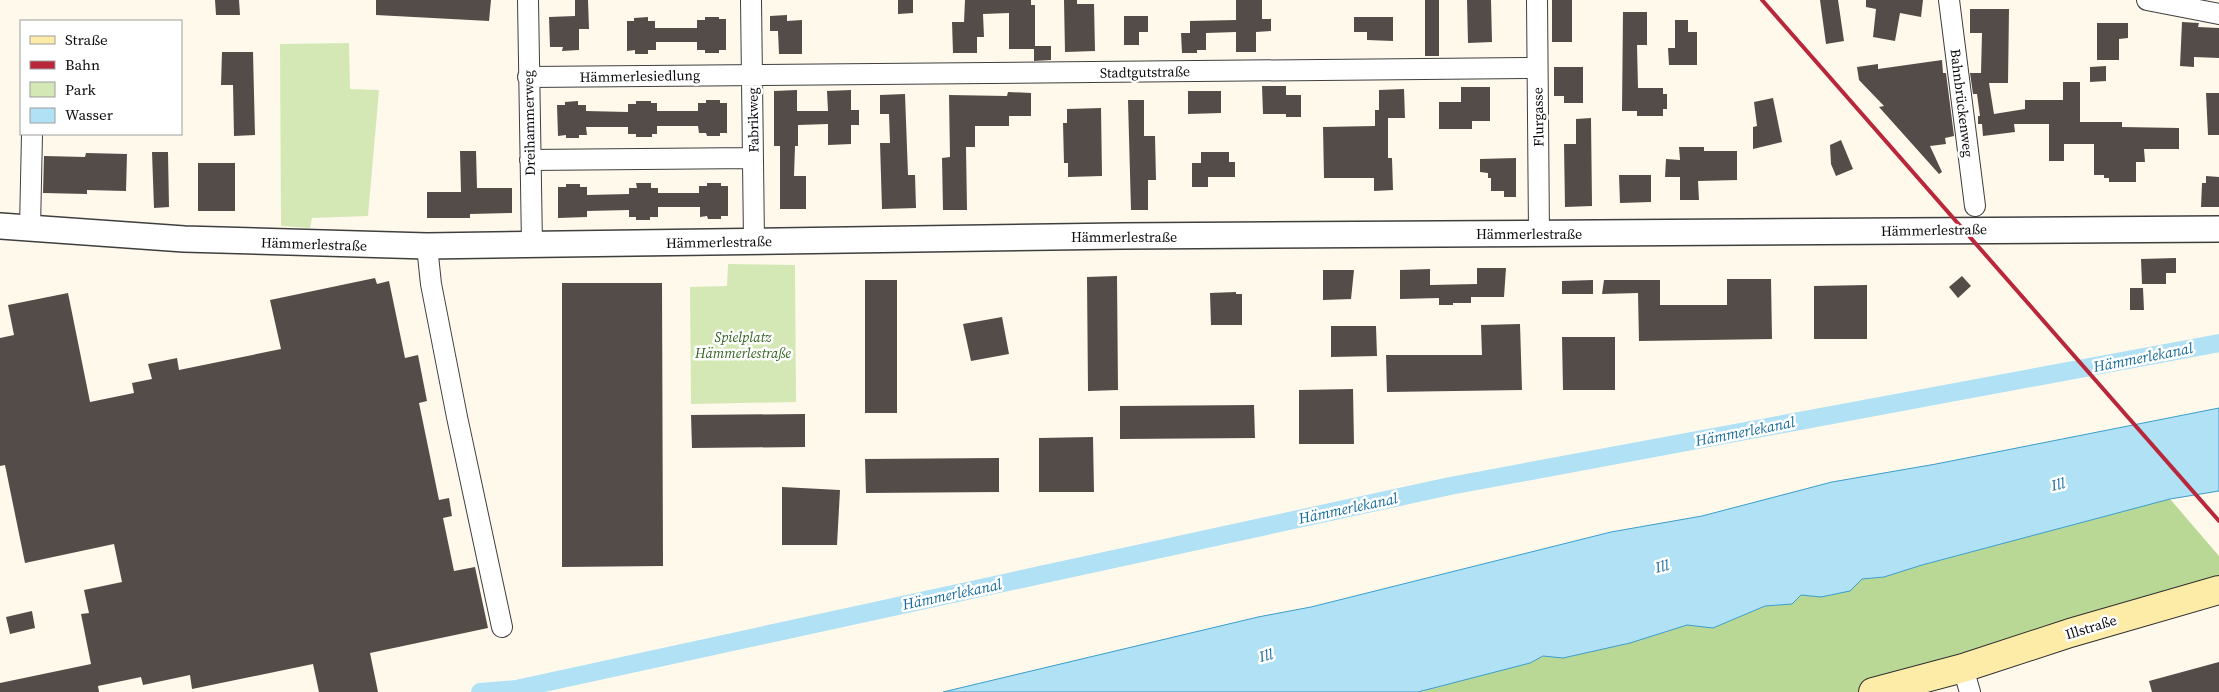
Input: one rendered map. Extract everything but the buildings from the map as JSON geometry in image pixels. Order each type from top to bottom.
[{"type":"main road","name":"Illstraße","points":[[1873,692],[1966,680],[2070,633],[2219,590]]},
{"type":"street","name":"Dreihammerweg","points":[[528,0],[532,245]]},
{"type":"street","name":"Fabrikweg","points":[[751,0],[754,241]]},
{"type":"street","name":"Flurgasse","points":[[1536,0],[1539,234]]},
{"type":"street","name":"Bahnbrückenweg","points":[[1948,0],[1976,206]]},
{"type":"street","points":[[2147,0],[2219,14]]},
{"type":"street","name":"Stadtgutstraße","points":[[752,75],[1537,68]]},
{"type":"street","name":"Hämmerlesiedlung","points":[[528,77],[752,75]]},
{"type":"street","points":[[30,228],[32,135]]},
{"type":"street","points":[[530,160],[753,158]]},
{"type":"street","name":"Hämmerlestraße","points":[[0,226],[184,239],[427,246],[754,241],[2219,228]]},
{"type":"street","points":[[427,246],[432,284],[457,417],[502,627]]},
{"type":"green space","points":[[349,43],[350,89],[379,90],[368,216],[312,218],[310,228],[281,226],[280,44]]},
{"type":"green space","name":"Spielplatz Hämmerlestraße","points":[[728,264],[795,265],[796,402],[691,404],[690,287],[727,286]]},
{"type":"green space","points":[[2170,499],[2219,556],[2219,590],[1873,692],[1418,692],[1530,663],[1543,656],[1563,658],[1630,643],[1687,625],[1713,628],[1765,606],[1792,604],[1801,595],[1821,597],[1862,579],[1884,577],[1922,565]]},
{"type":"water","name":"Ill","points":[[2219,408],[2219,491],[2170,499],[1922,565],[1884,577],[1862,579],[1850,591],[1821,597],[1801,595],[1792,604],[1765,606],[1713,628],[1687,625],[1630,643],[1563,658],[1543,656],[1530,663],[1418,692],[943,692],[1258,617],[1311,607],[1611,532],[1702,516],[1832,482],[1936,464]]},
{"type":"waterway","name":"Hämmerlekanal","points":[[480,692],[516,689],[1450,486],[2219,343]]},
{"type":"railway","points":[[1762,0],[2219,521]]}]
